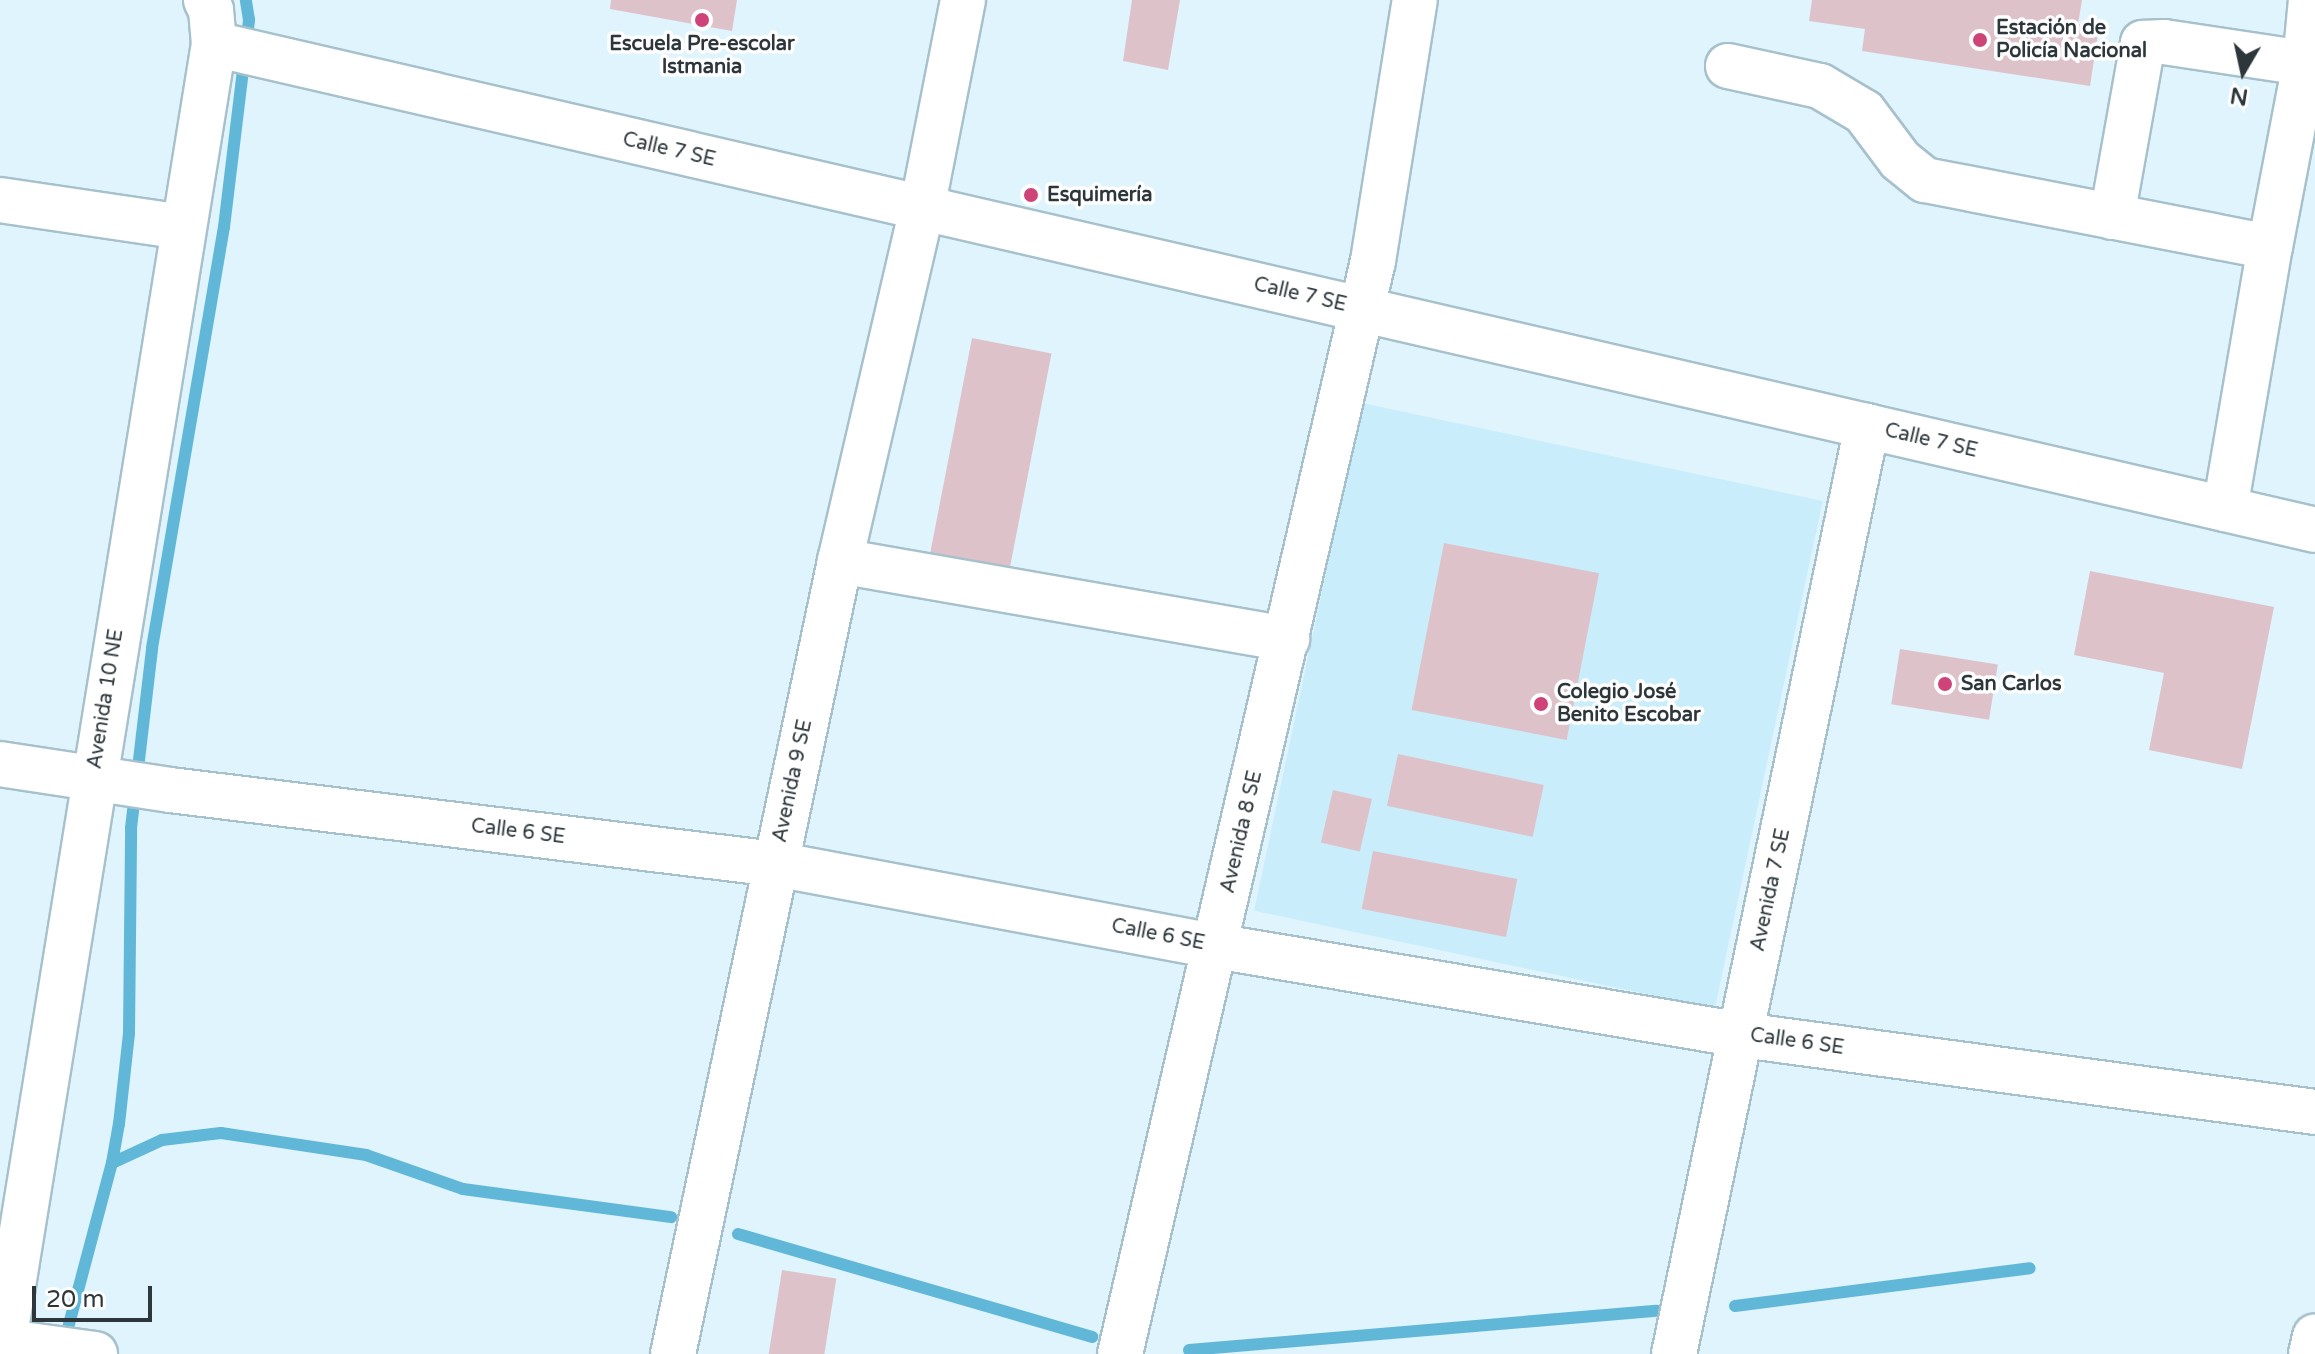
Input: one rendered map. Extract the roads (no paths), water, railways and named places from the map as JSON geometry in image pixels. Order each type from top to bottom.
[{"type":"street","name":"Avenida 10 NE","points":[[11,1346],[101,779],[183,227],[226,47],[206,0]]},
{"type":"street","name":"Avenida 9 SE","points":[[673,1354],[840,561],[922,209],[963,0]]},
{"type":"street","name":"Avenida 8 SE","points":[[1120,1354],[1362,309],[1415,0]]},
{"type":"street","points":[[2225,509],[2305,63],[2311,0]]},
{"type":"street","points":[[2112,217],[2143,43],[2164,42],[2305,63]]},
{"type":"street","name":"Calle 7 SE","points":[[226,47],[2315,530]]},
{"type":"street","points":[[1728,66],[1820,86],[1864,112],[1900,160],[1925,180],[2270,247]]},
{"type":"street","points":[[0,200],[183,227]]},
{"type":"street","name":"Avenida 7 SE","points":[[1674,1354],[1867,426]]},
{"type":"street","points":[[840,561],[1287,639]]},
{"type":"street","name":"Calle 6 SE","points":[[0,764],[170,790],[775,864],[1215,946],[1742,1035],[2315,1112]]},
{"type":"street","points":[[2311,1354],[2315,1336]]},
{"type":"street","points":[[11,1346],[89,1353]]},
{"type":"waterway","points":[[64,1343],[112,1163],[119,1124],[129,1033],[131,828],[152,648],[224,227],[249,20],[246,0]]},
{"type":"waterway","points":[[112,1163],[162,1140],[221,1133],[366,1155],[463,1189],[671,1217]]},
{"type":"waterway","points":[[738,1234],[1092,1337]]},
{"type":"waterway","points":[[1735,1306],[2030,1268]]},
{"type":"waterway","points":[[1189,1350],[1656,1311]]},
{"type":"place","name":"Escuela Pre-escolar Istmania","points":[[702,20]]},
{"type":"place","name":"Estación de Policía Nacional","points":[[1980,40]]},
{"type":"place","name":"Esquimería","points":[[1031,195]]},
{"type":"place","name":"San Carlos","points":[[1945,684]]},
{"type":"place","name":"Colegio José Benito Escobar","points":[[1541,704]]}]
